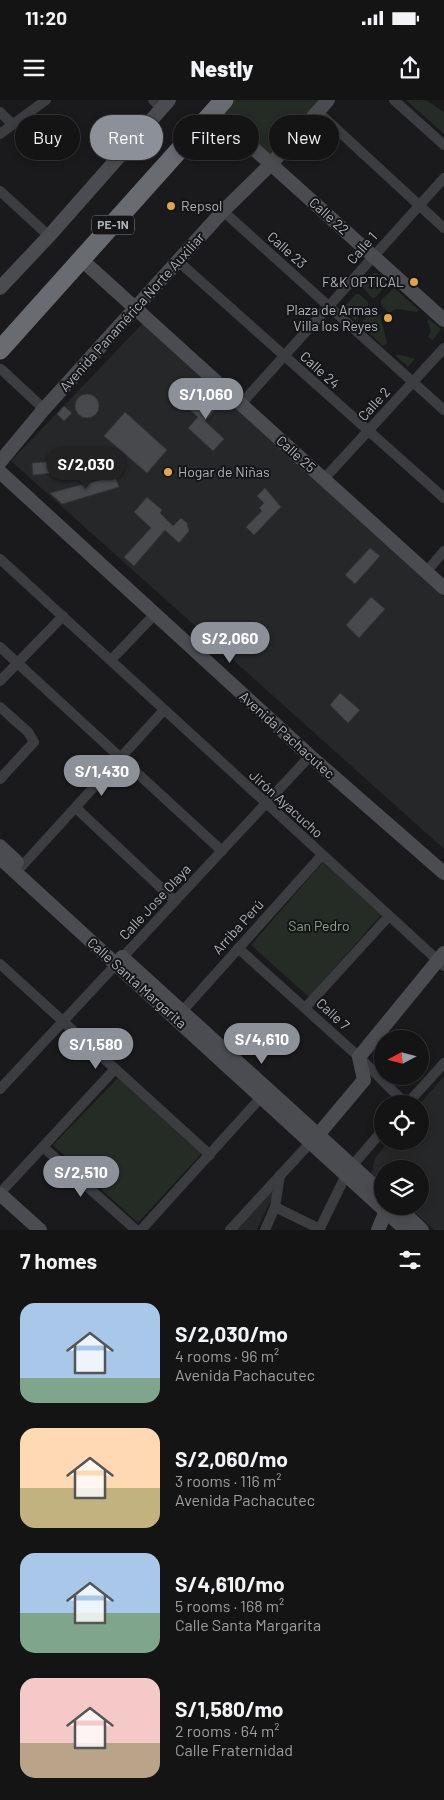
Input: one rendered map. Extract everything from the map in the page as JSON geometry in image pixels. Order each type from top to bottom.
[{"type":"highway","name":"PE-1N","points":[[0,350],[82,260],[216,104]]},
{"type":"highway","name":"PE-1N","points":[[0,332],[216,104]]},
{"type":"main road","name":"Avenida Panamérica Norte Auxiliar","points":[[0,462],[44,409],[223,211],[270,164],[328,100]]},
{"type":"main road","points":[[0,288],[49,236],[161,103]]},
{"type":"main road","name":"Calle 22","points":[[216,104],[270,164],[444,320]]},
{"type":"main road","name":"Calle 25","points":[[82,260],[444,588]]},
{"type":"main road","name":"Avenida Pachacutec","points":[[0,472],[310,756],[444,873]]},
{"type":"main road","name":"Calle Santa Margarita","points":[[0,846],[119,961]]},
{"type":"main road","name":"Calle Santa Margarita","points":[[0,858],[179,1015],[349,1171],[394,1217],[422,1230]]},
{"type":"main road","points":[[314,1140],[364,1080],[359,1056],[442,960]]},
{"type":"main road","name":"Calle Santa Margarita","points":[[349,1171],[374,1188]]},
{"type":"main road","points":[[0,1194],[40,1230]]},
{"type":"main road","points":[[378,1230],[394,1217]]},
{"type":"street","points":[[0,134],[46,100]]},
{"type":"street","points":[[394,100],[444,145]]},
{"type":"street","points":[[0,112],[12,124]]},
{"type":"street","points":[[318,112],[444,228]]},
{"type":"street","name":"Calle 1","points":[[241,404],[444,178]]},
{"type":"street","points":[[0,191],[49,236]]},
{"type":"street","name":"Calle 23","points":[[223,211],[444,410]]},
{"type":"street","name":"Calle 24","points":[[178,261],[444,498]]},
{"type":"street","name":"Calle 2","points":[[324,479],[444,348]]},
{"type":"street","points":[[1,369],[44,409]]},
{"type":"street","points":[[426,572],[444,552]]},
{"type":"street","name":"Jirón Ayacucho","points":[[0,559],[389,916],[442,960]]},
{"type":"street","points":[[111,660],[154,615]]},
{"type":"street","points":[[0,681],[63,616]]},
{"type":"street","points":[[0,646],[120,759],[222,851]]},
{"type":"street","points":[[0,707],[28,732],[34,742],[0,779]]},
{"type":"street","points":[[22,866],[164,711]]},
{"type":"street","name":"Calle Jose Olaya","points":[[0,1089],[310,756]]},
{"type":"street","points":[[76,808],[175,901]]},
{"type":"street","name":"Arriba Perú","points":[[179,1015],[322,855]]},
{"type":"street","points":[[306,1007],[389,916]]},
{"type":"street","name":"Calle 7","points":[[238,948],[306,1007],[359,1056],[397,1095]]},
{"type":"street","points":[[1,967],[64,1021],[114,1070],[210,1155]]},
{"type":"street","points":[[414,1095],[444,1063]]},
{"type":"street","points":[[0,1194],[114,1070]]},
{"type":"street","points":[[140,1230],[265,1094]]},
{"type":"street","points":[[230,1230],[314,1140]]},
{"type":"street","points":[[275,1207],[320,1229],[349,1171],[374,1141]]},
{"type":"street","points":[[43,1147],[136,1230]]},
{"type":"street","points":[[265,1230],[275,1207],[280,1175]]},
{"type":"shaded area","points":[[143,323],[444,597],[444,849],[11,461]]},
{"type":"shaded area","points":[[444,1076],[444,1230],[434,1230],[418,1215],[429,1215],[429,1160],[374,1160],[382,1150],[429,1150],[428,1095]]},
{"type":"shaded area","points":[[374,1162],[374,1177],[371,1174]]},
{"type":"shaded area","points":[[271,1191],[273,1195],[257,1230],[236,1230]]},
{"type":"green space","points":[[230,100],[320,100],[307,115],[269,115],[269,154],[259,146],[259,115],[223,115],[219,112]]},
{"type":"green space","points":[[406,100],[426,100],[444,112],[444,134]]},
{"type":"green space","points":[[374,273],[377,273],[388,283],[376,297],[372,298],[362,286]]},
{"type":"green space","points":[[394,288],[419,310],[417,312],[396,309],[389,313],[381,305],[381,300]]},
{"type":"green space","points":[[356,294],[359,294],[368,302],[368,307],[355,321],[344,307]]},
{"type":"green space","points":[[371,311],[376,311],[380,314],[387,343],[383,346],[360,324]]},
{"type":"green space","points":[[429,319],[441,329],[433,340],[428,337],[431,331],[427,321]]},
{"type":"green space","points":[[397,354],[415,359],[408,367],[396,356]]},
{"type":"green space","name":"San Pedro","points":[[323,862],[381,915],[309,997],[251,945]]},
{"type":"green space","points":[[118,1078],[201,1154],[138,1223],[53,1145]]},
{"type":"building","points":[[210,388],[222,402],[205,421],[224,439],[213,451],[188,428],[198,417],[190,410]]},
{"type":"building","points":[[87,394],[92,395],[98,401],[98,411],[92,417],[87,418],[82,417],[76,411],[75,406],[76,401],[82,395]]},
{"type":"building","points":[[64,406],[72,413],[64,421],[57,414]]},
{"type":"building","points":[[125,412],[167,450],[147,473],[104,436]]},
{"type":"building","points":[[109,457],[113,467],[33,475],[32,463]]},
{"type":"building","points":[[115,476],[119,487],[62,504],[50,493]]},
{"type":"building","points":[[265,488],[281,507],[254,535],[246,527],[262,511],[259,508],[264,503],[257,496]]},
{"type":"building","points":[[147,497],[162,510],[160,513],[173,526],[181,518],[187,523],[189,531],[179,543],[165,530],[134,566],[124,557],[151,528],[134,512]]},
{"type":"building","points":[[370,548],[380,556],[355,584],[345,575]]},
{"type":"building","points":[[371,597],[385,609],[359,638],[346,625]]},
{"type":"building","points":[[340,693],[360,710],[348,723],[330,705]]},
{"type":"place","name":"Repsol","points":[[171,206]]},
{"type":"place","name":"F&K OPTICAL","points":[[414,282]]},
{"type":"place","name":"Plaza de Armas Villa los Reyes","points":[[388,318]]},
{"type":"place","name":"Hogar de Niñas","points":[[168,472]]}]
